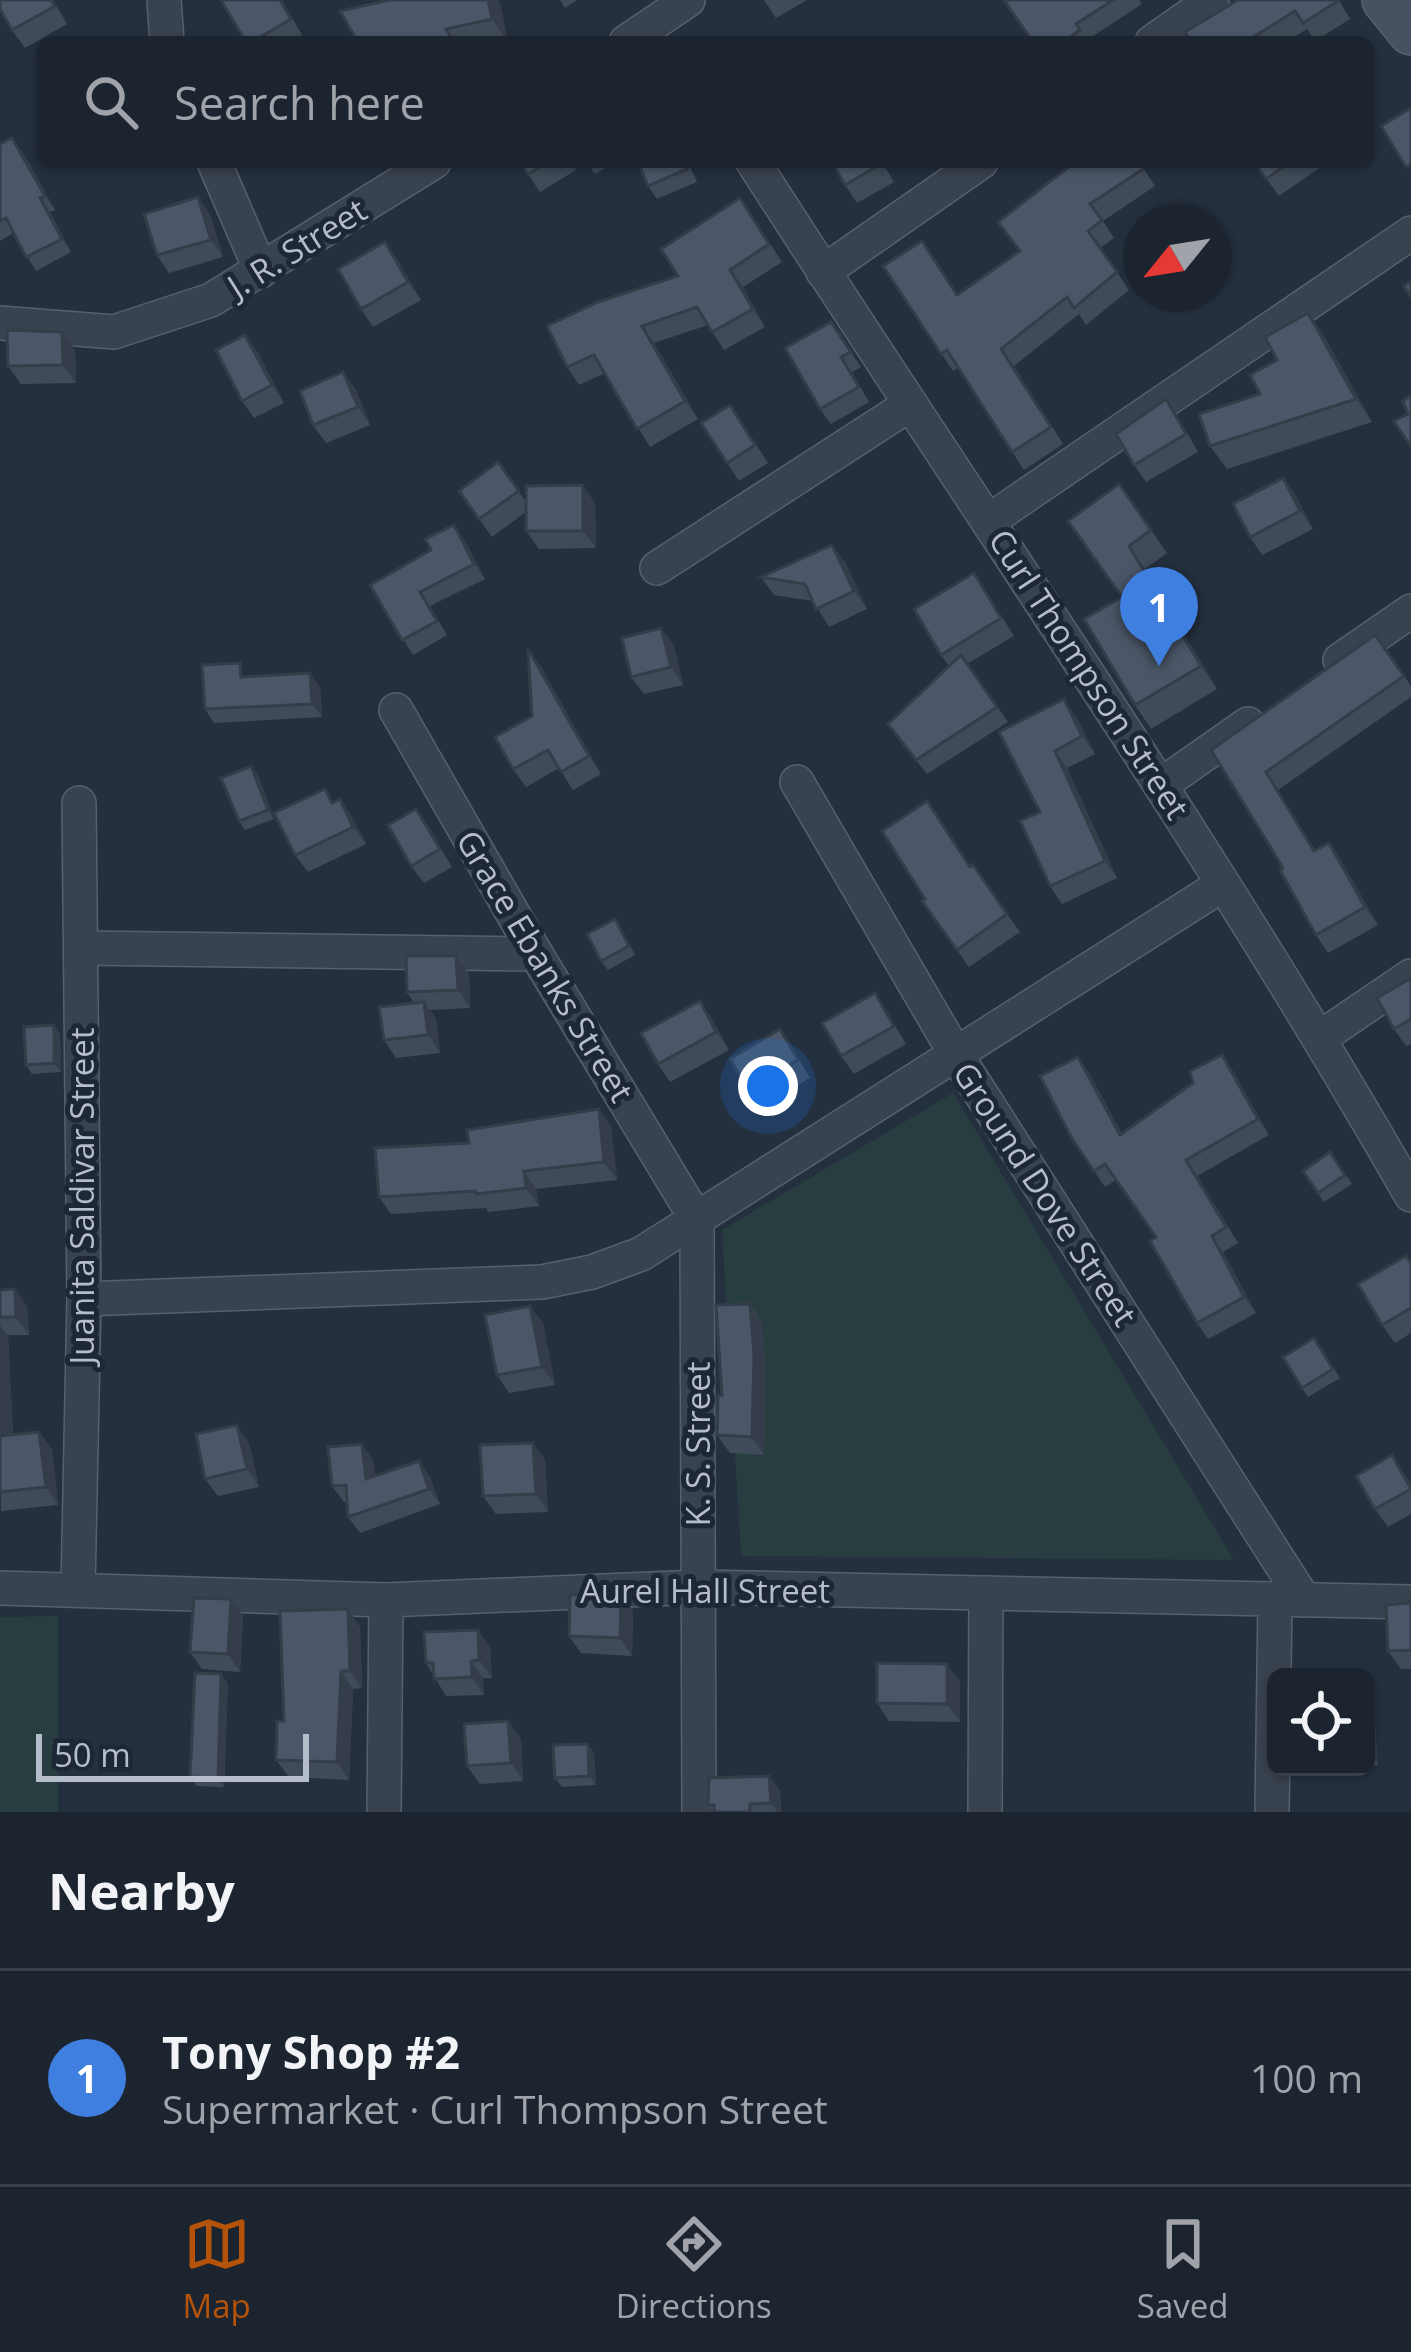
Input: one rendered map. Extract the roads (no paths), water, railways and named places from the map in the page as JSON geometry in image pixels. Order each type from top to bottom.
[{"type":"street","points":[[164,0],[167,36]]},
{"type":"street","points":[[1160,36],[1211,0]]},
{"type":"street","points":[[1384,0],[1411,32]]},
{"type":"street","points":[[636,36],[669,15]]},
{"type":"street","points":[[217,168],[261,271]]},
{"type":"street","name":"J. R. Street","points":[[0,323],[115,332],[154,322],[212,300],[424,168]]},
{"type":"street","name":"Curl Thompson Street","points":[[757,168],[1161,785],[1321,1037],[1411,1195]]},
{"type":"street","points":[[824,272],[972,168]]},
{"type":"street","points":[[990,520],[1411,232]]},
{"type":"street","points":[[657,568],[909,405]]},
{"type":"street","points":[[1315,678],[1411,611]]},
{"type":"street","points":[[1161,785],[1276,704]]},
{"type":"street","name":"Grace Ebanks Street","points":[[396,710],[697,1220]]},
{"type":"street","name":"Ground Dove Street","points":[[797,782],[955,1053],[1289,1599]]},
{"type":"street","name":"Juanita Saldivar Street","points":[[78,1589],[84,1299],[79,803]]},
{"type":"street","points":[[84,1299],[542,1282],[592,1272],[641,1254],[697,1220],[1222,885]]},
{"type":"street","points":[[82,949],[536,954]]},
{"type":"street","points":[[1321,1037],[1411,976]]},
{"type":"street","name":"K. S. Street","points":[[697,1220],[700,1812]]},
{"type":"street","name":"Aurel Hall Street","points":[[0,1588],[386,1600],[699,1587],[1411,1601]]},
{"type":"street","points":[[985,1812],[986,1593]]},
{"type":"street","points":[[1272,1812],[1289,1599]]},
{"type":"street","points":[[384,1812],[386,1600]]},
{"type":"place","name":"Tony Shop #2","points":[[1159,666]]}]
